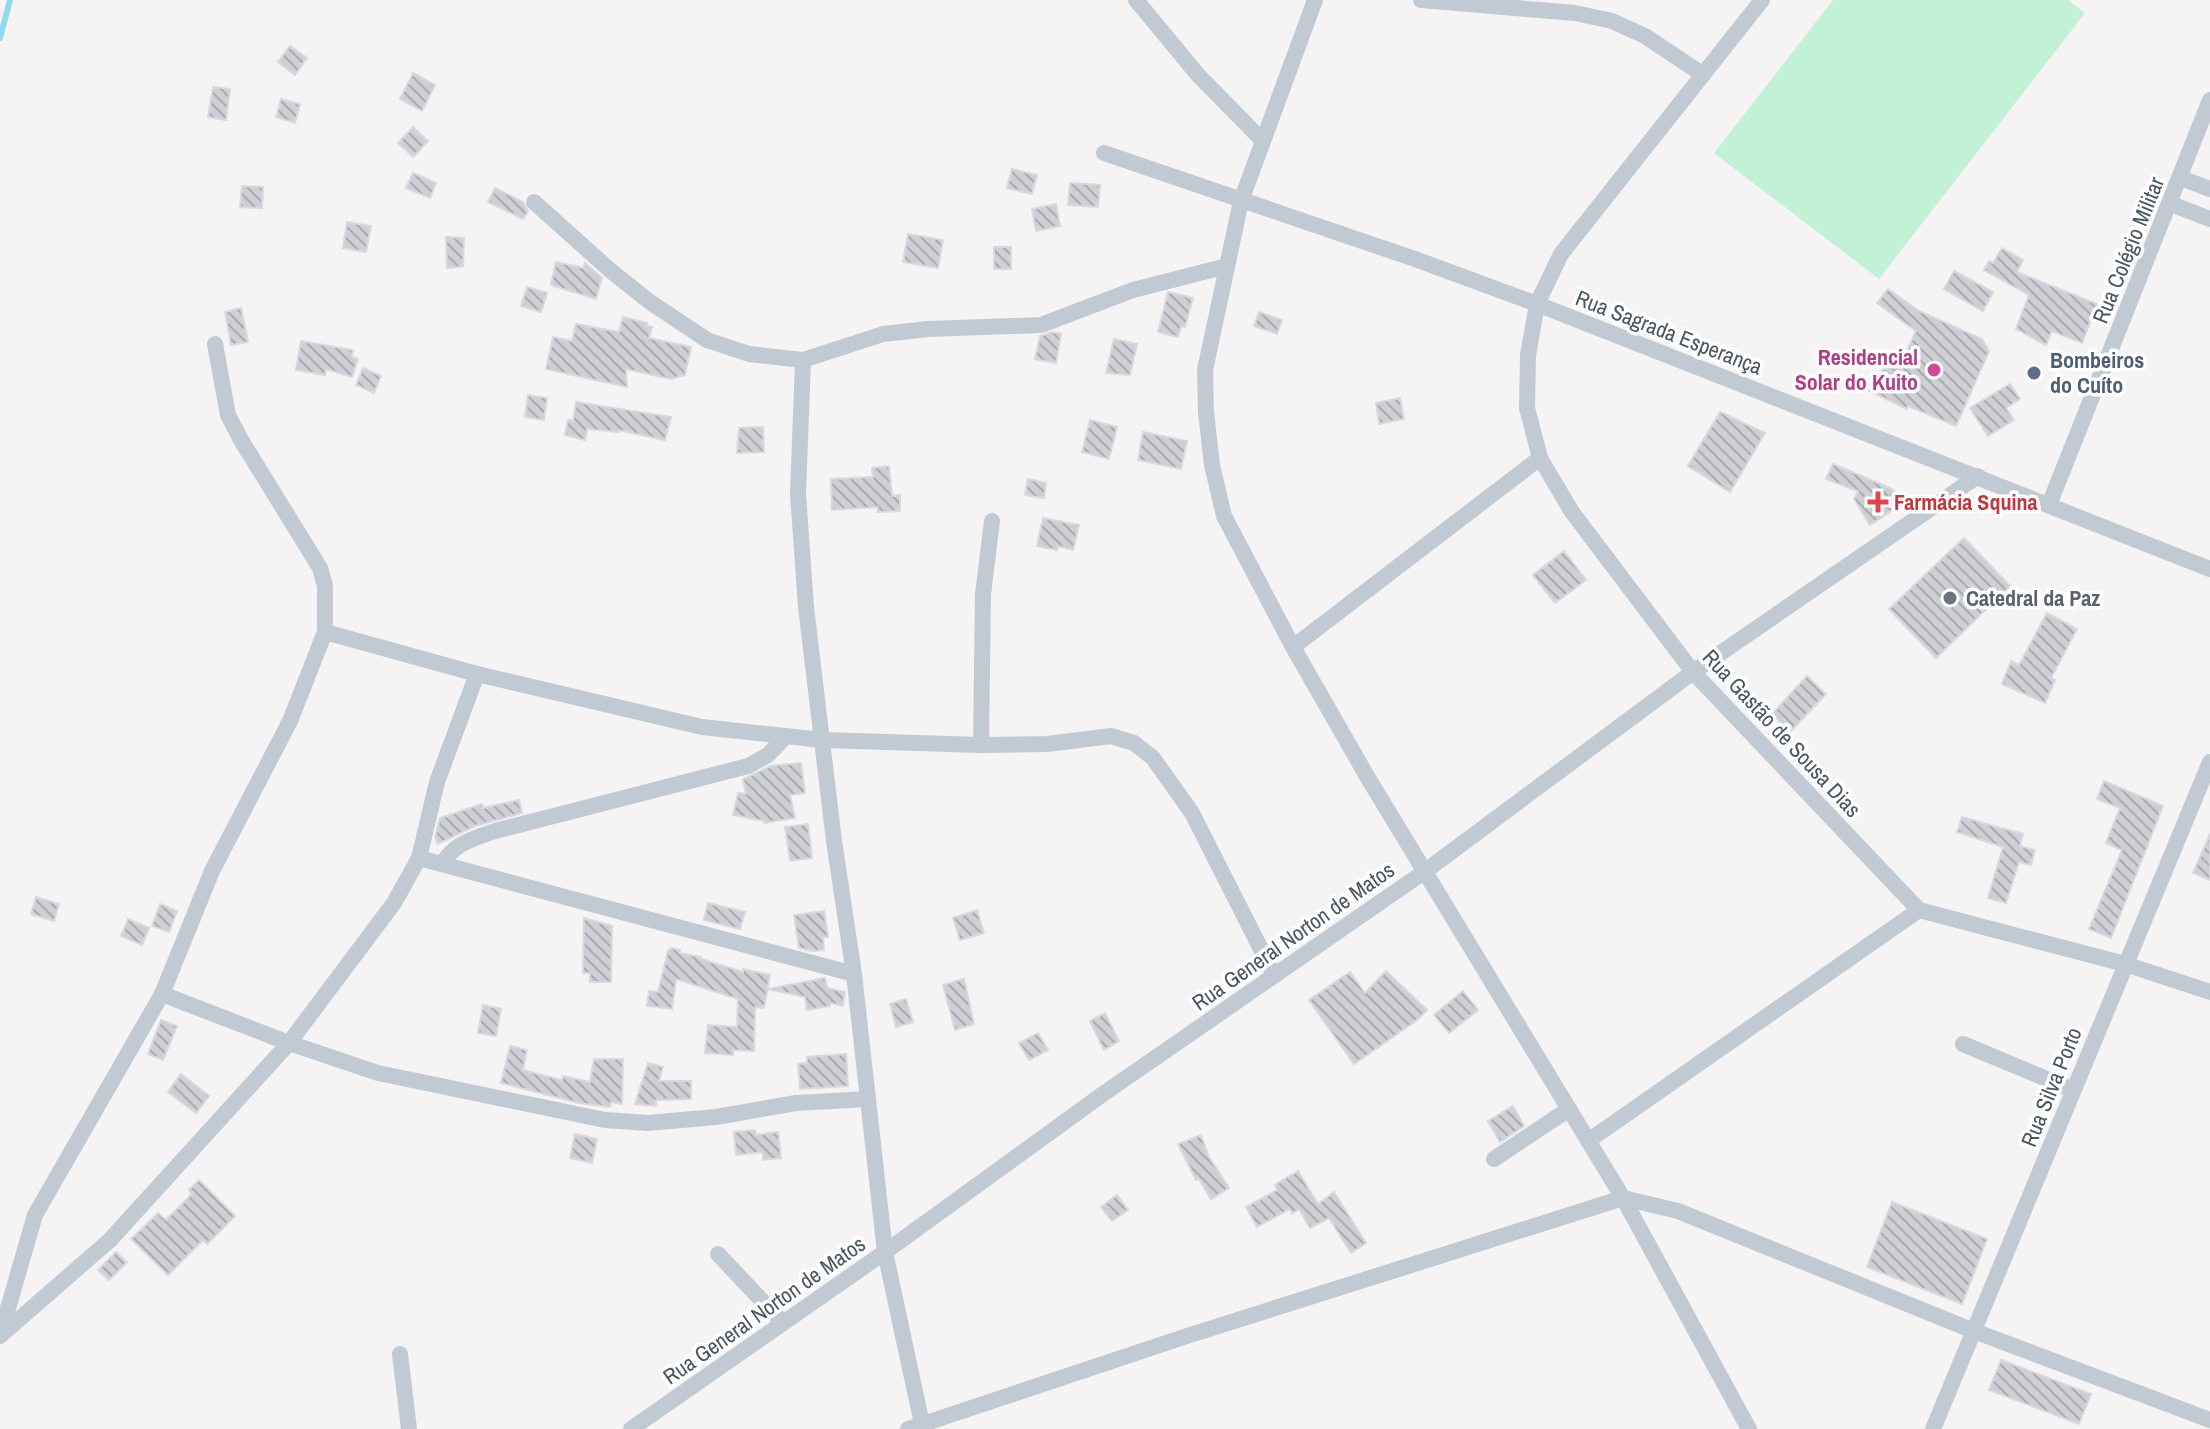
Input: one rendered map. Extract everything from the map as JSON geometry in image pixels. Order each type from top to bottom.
[{"type":"street","points":[[1136,0],[1198,75],[1262,140]]},
{"type":"street","points":[[1315,0],[1241,201],[1205,370],[1212,465],[1224,516],[1293,647],[1424,872],[1623,1198],[1749,1429]]},
{"type":"street","points":[[1421,0],[1575,13],[1612,21],[1645,36],[1702,74]]},
{"type":"street","name":"Rua Gastão de Sousa Dias","points":[[1762,0],[1561,254],[1537,304],[1528,355],[1527,408],[1540,458],[1572,512],[1693,672],[1919,910]]},
{"type":"street","name":"Rua Colégio Militar","points":[[2049,505],[2210,100]]},
{"type":"street","name":"Rua Sagrada Esperança","points":[[1104,153],[1537,304],[2210,569]]},
{"type":"street","points":[[2181,178],[2210,189]]},
{"type":"street","points":[[534,202],[611,271],[650,302],[707,340],[749,354],[803,360],[883,334],[928,329],[1041,325],[1133,290],[1227,266]]},
{"type":"street","points":[[2171,204],[2210,219]]},
{"type":"street","points":[[215,344],[228,415],[320,568],[325,586],[325,632],[290,721],[212,871],[162,994],[35,1215],[0,1336],[110,1240],[289,1043],[394,903],[419,858],[437,782],[477,674]]},
{"type":"street","points":[[803,360],[798,494],[806,607],[854,974],[885,1252],[915,1427],[1187,1336],[1623,1198],[1678,1211],[1974,1331],[2210,1420]]},
{"type":"street","points":[[1293,647],[1540,458]]},
{"type":"street","name":"Rua General Norton de Matos","points":[[631,1429],[885,1252],[1103,1094],[1424,872],[1693,672],[1978,476]]},
{"type":"street","points":[[981,745],[982,609],[992,521]]},
{"type":"street","points":[[325,632],[477,674],[702,727],[822,740],[981,745],[1047,744],[1111,736],[1134,743],[1153,758],[1192,813],[1274,975]]},
{"type":"street","points":[[442,864],[448,852],[457,845],[495,831],[748,766],[768,755],[786,736]]},
{"type":"street","name":"Rua Silva Porto","points":[[1933,1429],[2210,762]]},
{"type":"street","points":[[419,858],[854,974]]},
{"type":"street","points":[[1588,1141],[1919,910],[2125,964],[2210,992]]},
{"type":"street","points":[[162,994],[378,1073],[605,1120],[648,1123],[716,1117],[796,1103],[868,1099]]},
{"type":"street","points":[[1963,1044],[2073,1090]]},
{"type":"street","points":[[1494,1159],[1569,1109]]},
{"type":"street","points":[[718,1254],[783,1323]]},
{"type":"street","points":[[400,1354],[409,1429]]},
{"type":"green space","points":[[1833,0],[2068,0],[2085,13],[1879,279],[1714,153]]},
{"type":"building","points":[[290,46],[307,58],[295,75],[278,62]]},
{"type":"building","points":[[413,73],[435,85],[422,111],[400,99]]},
{"type":"building","points":[[213,87],[230,89],[226,120],[208,117]]},
{"type":"building","points":[[281,99],[300,104],[295,123],[276,117]]},
{"type":"building","points":[[413,127],[428,141],[413,157],[398,143]]},
{"type":"building","points":[[1012,169],[1037,175],[1032,194],[1007,188]]},
{"type":"building","points":[[413,173],[436,183],[430,198],[406,188]]},
{"type":"building","points":[[1070,183],[1100,185],[1098,207],[1068,205]]},
{"type":"building","points":[[242,186],[263,187],[262,208],[240,207]]},
{"type":"building","points":[[495,188],[523,202],[528,211],[523,219],[488,202]]},
{"type":"building","points":[[1056,204],[1060,226],[1036,231],[1032,209]]},
{"type":"building","points":[[347,222],[371,226],[366,252],[343,248]]},
{"type":"building","points":[[908,234],[943,240],[938,268],[903,262]]},
{"type":"building","points":[[446,237],[464,238],[463,266],[447,268]]},
{"type":"building","points":[[994,247],[1011,247],[1011,269],[994,269]]},
{"type":"building","points":[[2002,248],[2023,260],[2017,272],[2097,304],[2082,343],[2052,331],[2046,345],[2016,329],[2029,295],[1984,270],[1989,261],[1993,263]]},
{"type":"building","points":[[556,262],[584,268],[585,263],[602,278],[596,299],[551,285]]},
{"type":"building","points":[[1954,271],[1993,292],[1983,311],[1944,289]]},
{"type":"building","points":[[527,287],[547,293],[541,312],[521,306]]},
{"type":"building","points":[[1888,289],[1919,311],[1982,339],[1989,351],[1956,426],[1908,406],[1907,409],[1869,391],[1892,354],[1903,359],[1916,331],[1877,303]]},
{"type":"building","points":[[1168,292],[1193,298],[1185,327],[1181,326],[1178,337],[1158,332]]},
{"type":"building","points":[[241,308],[248,342],[231,345],[225,312]]},
{"type":"building","points":[[1259,312],[1282,320],[1277,334],[1254,326]]},
{"type":"building","points":[[623,317],[652,327],[649,338],[691,347],[685,375],[671,379],[626,369],[627,387],[546,369],[553,337],[572,341],[576,324],[619,332]]},
{"type":"building","points":[[1052,332],[1061,334],[1056,363],[1035,359],[1040,336]]},
{"type":"building","points":[[1114,339],[1137,344],[1130,375],[1106,373]]},
{"type":"building","points":[[301,341],[353,350],[352,357],[358,359],[352,377],[326,369],[325,375],[296,370]]},
{"type":"building","points":[[363,368],[381,376],[374,393],[356,385]]},
{"type":"building","points":[[2010,384],[2020,399],[2006,408],[2014,420],[1988,436],[1970,408]]},
{"type":"building","points":[[528,395],[547,398],[544,420],[525,417]]},
{"type":"building","points":[[1400,398],[1404,419],[1379,424],[1376,403]]},
{"type":"building","points":[[576,402],[671,417],[665,440],[618,430],[587,429],[585,440],[565,435],[568,420],[573,421]]},
{"type":"building","points":[[1720,412],[1765,433],[1730,492],[1688,466]]},
{"type":"building","points":[[1090,420],[1117,427],[1109,459],[1082,452]]},
{"type":"building","points":[[763,427],[764,452],[737,453],[739,428]]},
{"type":"building","points":[[1143,432],[1187,441],[1181,469],[1138,460]]},
{"type":"building","name":"Farmácia Squina","points":[[1833,464],[1890,488],[1900,495],[1900,505],[1870,525],[1854,499],[1858,491],[1826,479]]},
{"type":"building","points":[[889,466],[892,496],[900,495],[900,511],[878,512],[878,507],[832,510],[831,479],[873,477],[872,468]]},
{"type":"building","points":[[1028,479],[1046,483],[1044,498],[1025,495]]},
{"type":"building","points":[[1043,518],[1079,525],[1073,550],[1037,546]]},
{"type":"building","name":"Catedral da Paz","points":[[1964,538],[2010,586],[1936,658],[1889,609]]},
{"type":"building","points":[[1564,551],[1586,580],[1555,603],[1533,575]]},
{"type":"building","points":[[2047,613],[2077,629],[2051,678],[2055,680],[2045,703],[2002,684],[2011,661],[2019,665]]},
{"type":"building","points":[[1807,676],[1826,694],[1790,732],[1772,714]]},
{"type":"building","points":[[801,763],[805,793],[790,795],[795,818],[764,823],[733,815],[738,793],[746,794],[743,779],[771,766]]},
{"type":"building","points":[[2104,781],[2163,806],[2111,938],[2089,929],[2122,850],[2106,843],[2120,808],[2097,799]]},
{"type":"building","points":[[519,800],[522,813],[475,826],[438,844],[435,837],[440,818],[482,804],[483,808]]},
{"type":"building","points":[[1962,817],[2023,834],[2020,846],[2035,850],[2031,865],[2019,862],[2006,903],[1988,898],[2003,847],[1957,832]]},
{"type":"building","points":[[808,824],[812,858],[790,861],[785,827]]},
{"type":"building","points":[[2210,834],[2210,880],[2193,873]]},
{"type":"building","points":[[36,897],[59,904],[54,921],[31,914]]},
{"type":"building","points":[[708,903],[745,912],[740,929],[704,920]]},
{"type":"building","points":[[160,904],[177,911],[169,932],[152,926]]},
{"type":"building","points":[[977,910],[984,933],[960,940],[953,918]]},
{"type":"building","points":[[824,911],[828,937],[823,937],[824,950],[799,948],[794,915]]},
{"type":"building","points":[[584,918],[612,926],[611,982],[590,982],[590,973],[583,973]]},
{"type":"building","points":[[128,919],[149,928],[142,945],[121,936]]},
{"type":"building","points":[[671,948],[743,972],[743,969],[770,975],[764,1008],[755,1007],[754,1051],[733,1050],[733,1055],[705,1053],[708,1025],[737,1027],[738,999],[676,979],[672,1009],[647,1006],[649,991],[658,992]]},
{"type":"building","points":[[1386,971],[1427,1010],[1354,1064],[1309,1000],[1350,972],[1365,993]]},
{"type":"building","points":[[825,978],[827,988],[845,992],[843,1006],[830,1003],[830,1006],[807,1010],[805,997],[768,989]]},
{"type":"building","points":[[964,979],[974,1024],[955,1030],[943,985]]},
{"type":"building","points":[[1463,991],[1478,1010],[1449,1033],[1434,1015]]},
{"type":"building","points":[[906,999],[913,1022],[896,1027],[890,1004]]},
{"type":"building","points":[[483,1005],[501,1009],[496,1036],[478,1033]]},
{"type":"building","points":[[1105,1013],[1119,1041],[1104,1050],[1090,1021]]},
{"type":"building","points":[[161,1020],[177,1026],[163,1060],[148,1054]]},
{"type":"building","points":[[1038,1033],[1048,1050],[1029,1060],[1019,1043]]},
{"type":"building","points":[[510,1046],[527,1050],[523,1070],[562,1080],[563,1076],[590,1082],[594,1059],[623,1059],[622,1104],[611,1102],[610,1107],[579,1103],[501,1083]]},
{"type":"building","points":[[846,1054],[848,1086],[800,1089],[798,1064],[807,1063],[807,1057]]},
{"type":"building","points":[[648,1063],[663,1067],[659,1081],[691,1081],[691,1099],[656,1100],[656,1106],[635,1104]]},
{"type":"building","points":[[181,1074],[209,1096],[196,1113],[168,1092]]},
{"type":"building","points":[[1513,1106],[1524,1126],[1500,1142],[1488,1121]]},
{"type":"building","points":[[755,1130],[756,1135],[778,1132],[781,1158],[763,1160],[763,1152],[736,1155],[734,1132]]},
{"type":"building","points":[[575,1134],[597,1139],[592,1163],[570,1158]]},
{"type":"building","points":[[1201,1135],[1209,1157],[1229,1188],[1211,1199],[1199,1179],[1196,1180],[1178,1144]]},
{"type":"building","points":[[1298,1171],[1318,1204],[1334,1192],[1366,1243],[1351,1253],[1329,1218],[1310,1228],[1299,1209],[1292,1214],[1290,1209],[1257,1227],[1246,1207],[1277,1190],[1275,1185]]},
{"type":"building","points":[[199,1180],[235,1216],[207,1244],[203,1240],[168,1275],[131,1239],[158,1213],[166,1220],[192,1194],[189,1190]]},
{"type":"building","points":[[1117,1195],[1128,1210],[1112,1221],[1101,1207]]},
{"type":"building","points":[[1892,1202],[1987,1239],[1962,1304],[1867,1267]]},
{"type":"building","points":[[116,1252],[127,1262],[109,1280],[98,1270]]},
{"type":"building","points":[[2001,1360],[2091,1394],[2079,1424],[1989,1390]]},
{"type":"waterway","points":[[0,38],[10,0]]},
{"type":"place","name":"Residencial Solar do Kuito","points":[[1934,370]]},
{"type":"place","name":"Bombeiros do Cuíto","points":[[2034,373]]},
{"type":"place","name":"Farmácia Squina","points":[[1878,502]]},
{"type":"place","name":"Catedral da Paz","points":[[1950,598]]}]
